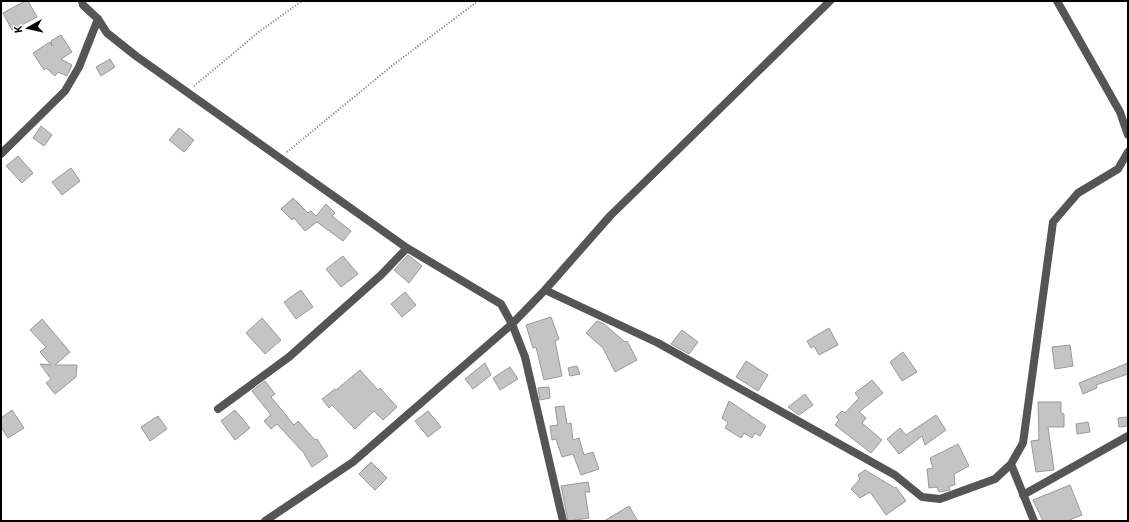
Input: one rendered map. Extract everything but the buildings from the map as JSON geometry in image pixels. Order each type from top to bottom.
[{"type":"street","points":[[82,1],[83,4],[98,19],[107,33],[136,56],[407,248],[501,304],[512,324],[525,357],[563,521]]},
{"type":"street","points":[[265,521],[353,462],[512,324],[545,290],[610,216],[830,1]]},
{"type":"street","points":[[1057,1],[1120,112],[1128,135]]},
{"type":"street","points":[[1,154],[65,92],[79,67],[98,19]]},
{"type":"street","points":[[545,290],[658,343],[877,465],[895,476],[922,497],[940,499],[995,479],[1011,464],[1023,443],[1053,222],[1078,193],[1118,169],[1128,152]]},
{"type":"street","points":[[218,409],[289,357],[381,274],[407,248]]},
{"type":"street","points":[[1023,495],[1128,436]]},
{"type":"street","points":[[1011,464],[1034,521]]},
{"type":"path","points":[[187,92],[260,31],[302,1]]},
{"type":"path","points":[[280,158],[393,65],[478,1]]}]
